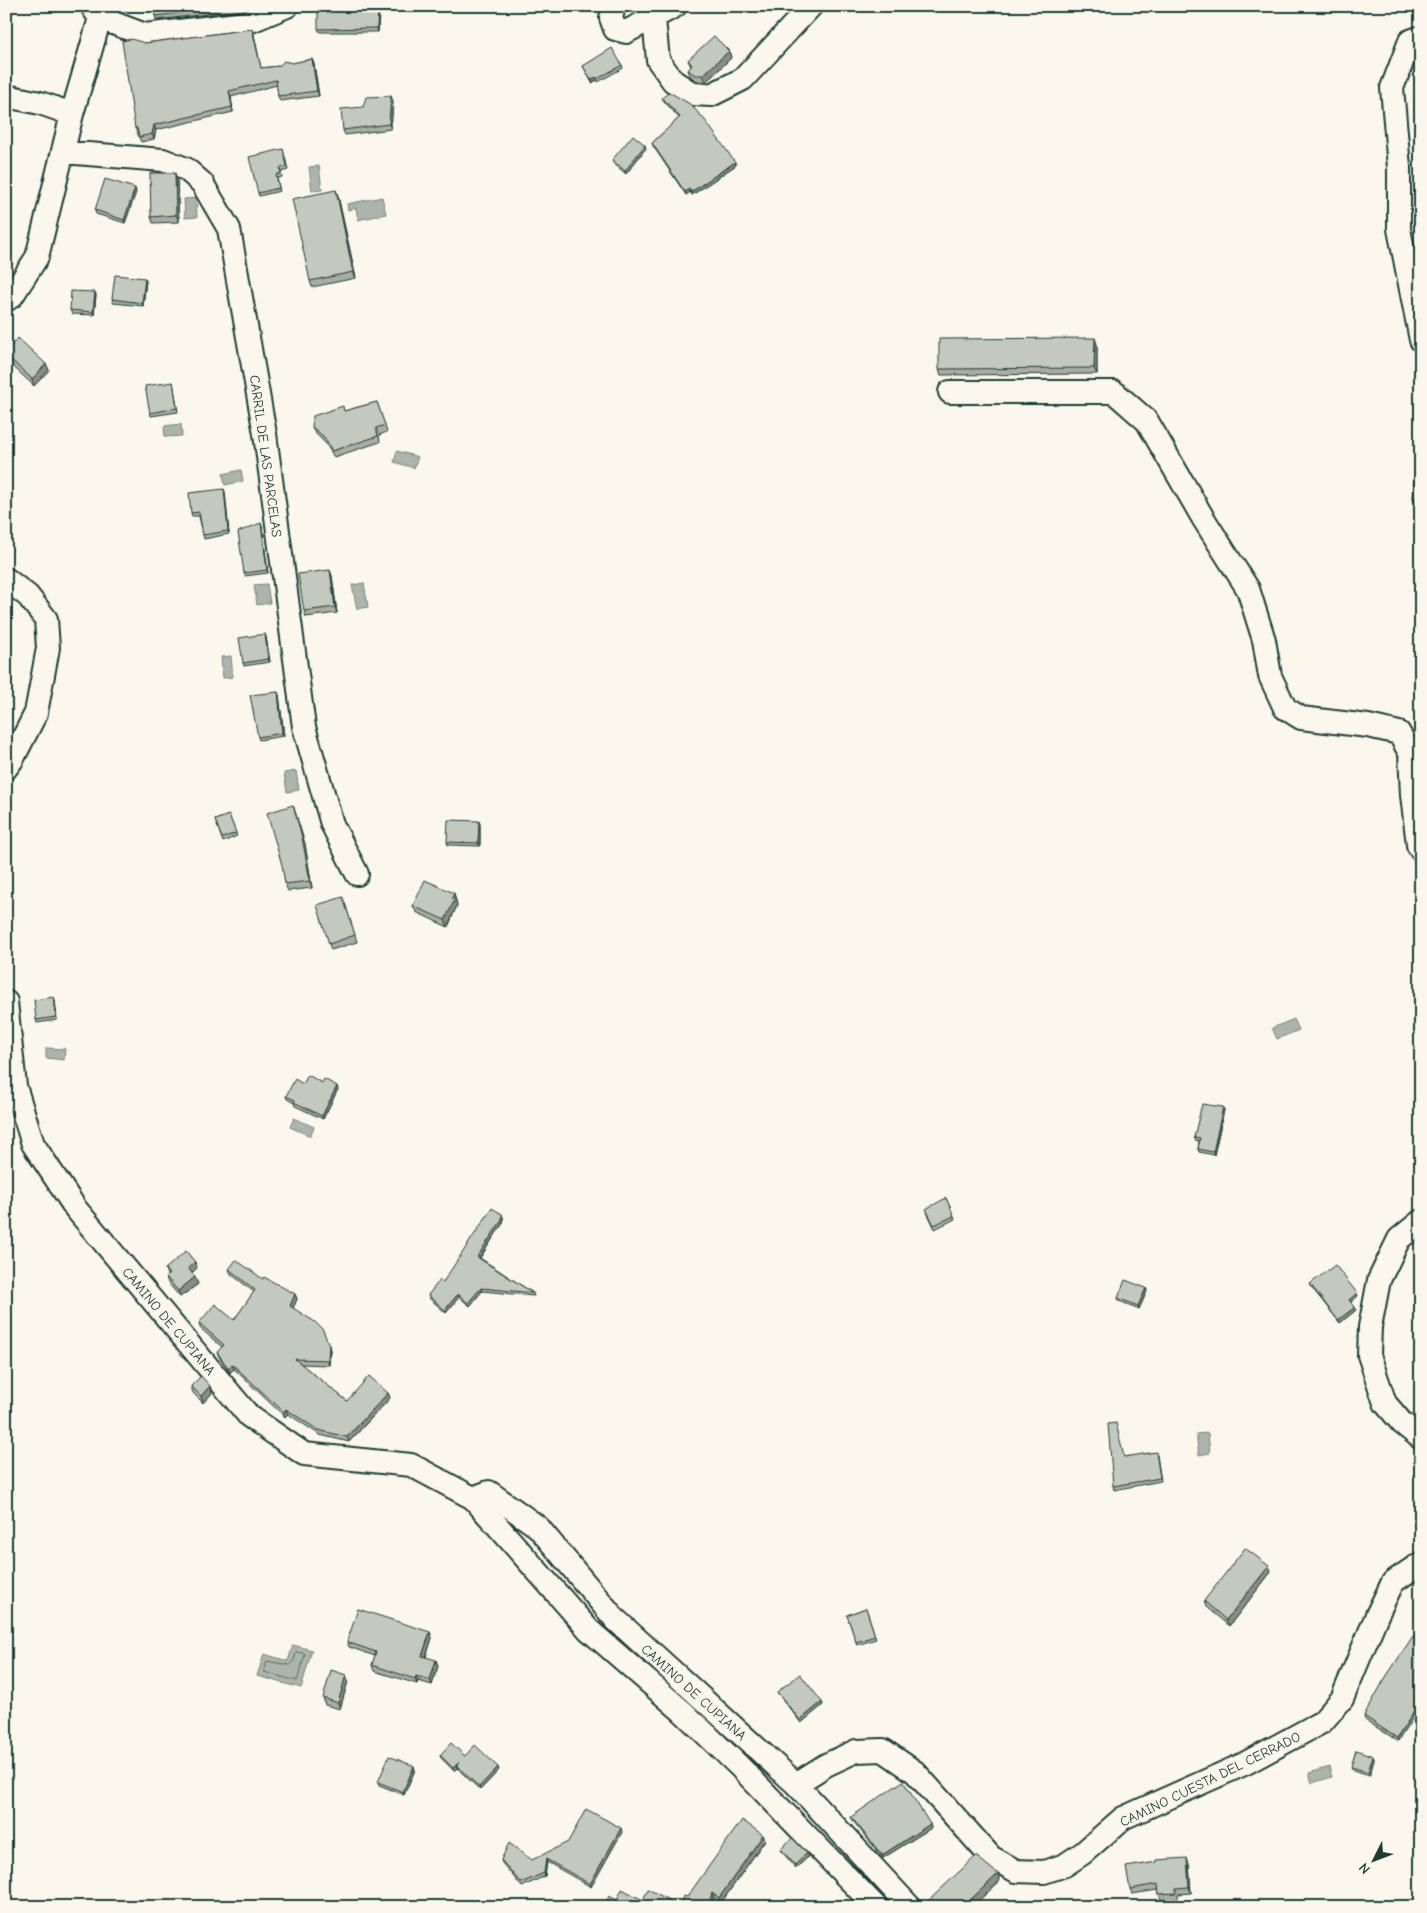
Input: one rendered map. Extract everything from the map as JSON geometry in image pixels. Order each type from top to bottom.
[{"type":"street","points":[[6,300],[12,296],[36,257],[100,10],[145,35],[246,23],[287,6]]},
{"type":"street","points":[[614,6],[610,18],[616,29],[626,32],[654,19],[675,6]]},
{"type":"street","points":[[654,19],[658,60],[673,81],[693,94],[711,95],[743,79],[810,6]]},
{"type":"street","points":[[1421,37],[1410,42],[1392,88],[1399,167],[1398,229],[1421,340]]},
{"type":"street","points":[[6,96],[40,103],[72,114]]},
{"type":"street","name":"CARRIL DE LAS PARCELAS","points":[[63,152],[163,160],[186,169],[202,183],[229,229],[265,434],[304,726],[332,824],[357,874]]},
{"type":"street","points":[[950,392],[1114,392],[1147,421],[1203,518],[1248,589],[1264,640],[1270,676],[1285,708],[1301,718],[1368,726],[1399,734],[1410,753],[1412,795],[1418,845],[1421,850]]},
{"type":"street","points":[[6,579],[28,596],[46,619],[48,648],[36,713],[6,768]]},
{"type":"street","name":"CAMINO DE CUPIANA","points":[[6,1002],[15,1086],[33,1144],[76,1209],[249,1416],[304,1454],[411,1465],[473,1498],[589,1630],[683,1712],[739,1766],[876,1907]]},
{"type":"street","points":[[1421,1221],[1399,1239],[1379,1280],[1370,1327],[1369,1355],[1385,1402],[1402,1424],[1421,1438]]},
{"type":"street","name":"CAMINO DE CUPIANA","points":[[473,1498],[489,1492],[538,1527],[615,1619],[796,1784],[910,1907]]},
{"type":"street","name":"CAMINO CUESTA DEL CERRADO","points":[[796,1784],[826,1765],[856,1750],[883,1750],[915,1772],[991,1858],[1016,1871],[1044,1872],[1066,1865],[1083,1853],[1123,1818],[1244,1764],[1322,1722],[1342,1699],[1393,1582],[1421,1565]]},
{"type":"water","points":[[319,166],[322,190],[312,191],[309,167]]},
{"type":"water","points":[[382,197],[386,214],[358,220],[356,208],[348,210],[347,204]]},
{"type":"water","points":[[196,198],[197,217],[185,218],[184,199]]},
{"type":"water","points":[[181,424],[182,436],[165,437],[164,426]]},
{"type":"water","points":[[397,451],[418,457],[414,468],[394,462]]},
{"type":"water","points":[[241,470],[243,481],[225,485],[223,474]]},
{"type":"water","points":[[364,583],[368,607],[357,609],[352,585]]},
{"type":"water","points":[[267,584],[270,603],[257,605],[254,585]]},
{"type":"water","points":[[231,656],[233,677],[223,678],[221,657]]},
{"type":"water","points":[[296,771],[299,790],[287,792],[284,773]]},
{"type":"water","points":[[1294,1019],[1299,1030],[1277,1039],[1272,1028]]},
{"type":"water","points":[[46,1048],[65,1049],[64,1060],[46,1058]]},
{"type":"water","points":[[294,1118],[314,1127],[310,1136],[290,1127]]},
{"type":"water","points":[[1208,1433],[1210,1453],[1199,1455],[1196,1434]]},
{"type":"water","points":[[293,1645],[312,1650],[301,1688],[257,1676],[264,1654],[288,1661]]},
{"type":"water","points":[[1329,1767],[1332,1777],[1312,1783],[1309,1773]]},
{"type":"building","points":[[153,6],[236,6],[155,16]]},
{"type":"building","points":[[318,6],[378,9],[377,28],[318,29]]},
{"type":"building","points":[[252,29],[261,68],[279,66],[284,61],[292,63],[312,59],[317,91],[278,96],[276,80],[229,91],[232,107],[154,125],[152,134],[139,137],[137,128],[135,128],[122,41],[131,39],[145,43]]},
{"type":"building","points":[[714,36],[729,51],[703,75],[695,75],[688,70],[692,65],[688,60]]},
{"type":"building","points":[[612,48],[622,65],[597,79],[596,77],[591,80],[583,66]]},
{"type":"building","points":[[669,92],[690,104],[704,119],[735,162],[691,192],[689,189],[685,192],[652,143],[680,117],[662,98]]},
{"type":"building","points":[[391,96],[389,124],[343,130],[341,109],[363,107],[366,97]]},
{"type":"building","points":[[633,135],[645,145],[625,171],[612,160]]},
{"type":"building","points":[[283,149],[287,166],[280,168],[281,173],[276,175],[279,188],[258,193],[249,157]]},
{"type":"building","points":[[150,173],[175,173],[176,215],[151,217]]},
{"type":"building","points":[[105,179],[135,188],[124,220],[95,210]]},
{"type":"building","points":[[336,190],[353,272],[310,281],[292,199]]},
{"type":"building","points":[[115,275],[145,278],[142,303],[112,299]]},
{"type":"building","points":[[71,291],[95,292],[93,312],[70,310]]},
{"type":"building","points":[[18,338],[46,364],[32,379],[6,355],[6,351]]},
{"type":"building","points":[[1095,338],[1094,368],[939,369],[939,339]]},
{"type":"building","points":[[173,382],[177,408],[150,413],[145,386]]},
{"type":"building","points":[[377,402],[385,425],[376,428],[378,436],[332,451],[324,437],[312,427],[313,416],[343,406],[344,411]]},
{"type":"building","points":[[1418,458],[1421,458],[1421,530],[1417,530],[1415,498],[1413,498],[1414,477],[1418,477]]},
{"type":"building","points":[[224,489],[228,531],[203,535],[199,512],[191,513],[189,493]]},
{"type":"building","points":[[261,523],[267,570],[244,573],[238,532]]},
{"type":"building","points":[[330,570],[335,607],[304,611],[298,574]]},
{"type":"building","points":[[265,634],[268,659],[243,663],[239,638]]},
{"type":"building","points":[[278,692],[282,733],[258,737],[250,695]]},
{"type":"building","points":[[293,805],[302,837],[310,881],[285,884],[282,865],[267,813]]},
{"type":"building","points":[[229,815],[236,833],[222,838],[215,820]]},
{"type":"building","points":[[448,820],[479,821],[478,843],[447,842]]},
{"type":"building","points":[[425,880],[454,893],[452,898],[455,899],[445,920],[413,906]]},
{"type":"building","points":[[343,897],[355,935],[329,944],[317,905]]},
{"type":"building","points":[[54,997],[56,1017],[36,1020],[34,1000]]},
{"type":"building","points":[[308,1075],[322,1083],[324,1079],[337,1086],[322,1116],[286,1096],[295,1079],[303,1084]]},
{"type":"building","points":[[1202,1104],[1223,1107],[1213,1152],[1198,1149],[1200,1138],[1194,1137]]},
{"type":"building","points":[[946,1198],[954,1216],[934,1225],[926,1209]]},
{"type":"building","points":[[492,1208],[502,1214],[502,1220],[477,1257],[533,1293],[481,1288],[468,1303],[458,1294],[445,1310],[428,1295],[440,1280],[443,1282]]},
{"type":"building","points":[[186,1251],[195,1262],[188,1268],[195,1277],[178,1291],[166,1277],[169,1274],[165,1269]]},
{"type":"building","points":[[236,1260],[263,1279],[264,1277],[295,1294],[290,1306],[315,1322],[323,1330],[329,1345],[328,1360],[295,1359],[347,1401],[369,1376],[388,1393],[347,1437],[318,1430],[286,1409],[284,1412],[232,1364],[228,1368],[217,1352],[224,1345],[199,1323],[215,1304],[234,1320],[255,1290],[229,1269]]},
{"type":"building","points":[[1335,1265],[1357,1293],[1349,1300],[1355,1307],[1338,1320],[1310,1284]]},
{"type":"building","points":[[1125,1280],[1146,1288],[1138,1306],[1118,1298]]},
{"type":"building","points":[[201,1376],[210,1386],[201,1396],[191,1386]]},
{"type":"building","points":[[1116,1423],[1124,1457],[1156,1452],[1160,1478],[1113,1486],[1108,1424]]},
{"type":"building","points":[[1245,1548],[1269,1566],[1226,1620],[1204,1601]]},
{"type":"building","points":[[866,1608],[875,1636],[856,1642],[847,1615]]},
{"type":"building","points":[[358,1609],[430,1632],[422,1656],[436,1660],[430,1680],[416,1676],[415,1679],[372,1665],[376,1652],[347,1642]]},
{"type":"building","points":[[1413,1636],[1421,1641],[1421,1701],[1397,1738],[1364,1716],[1384,1680]]},
{"type":"building","points":[[331,1670],[346,1675],[338,1703],[323,1698]]},
{"type":"building","points":[[800,1674],[822,1702],[800,1720],[777,1692]]},
{"type":"building","points":[[451,1743],[465,1756],[475,1745],[498,1767],[479,1787],[456,1765],[453,1768],[440,1755]]},
{"type":"building","points":[[1356,1750],[1373,1756],[1368,1772],[1351,1767]]},
{"type":"building","points":[[389,1756],[414,1766],[403,1792],[378,1782]]},
{"type":"building","points":[[903,1781],[930,1824],[882,1855],[851,1817]]},
{"type":"building","points":[[586,1809],[621,1828],[590,1884],[546,1859],[544,1873],[521,1883],[501,1860],[509,1843],[532,1860],[568,1842]]},
{"type":"building","points":[[742,1820],[763,1835],[719,1898],[712,1893],[708,1907],[604,1907],[609,1896],[617,1900],[622,1889],[643,1900],[648,1889],[680,1906],[683,1896],[687,1897]]},
{"type":"building","points":[[792,1838],[807,1853],[795,1865],[781,1849]]},
{"type":"building","points":[[976,1856],[998,1874],[969,1901],[975,1907],[927,1907],[925,1904]]},
{"type":"building","points":[[1187,1858],[1189,1887],[1176,1888],[1176,1893],[1159,1894],[1158,1884],[1130,1889],[1126,1867],[1157,1862],[1156,1860]]}]
